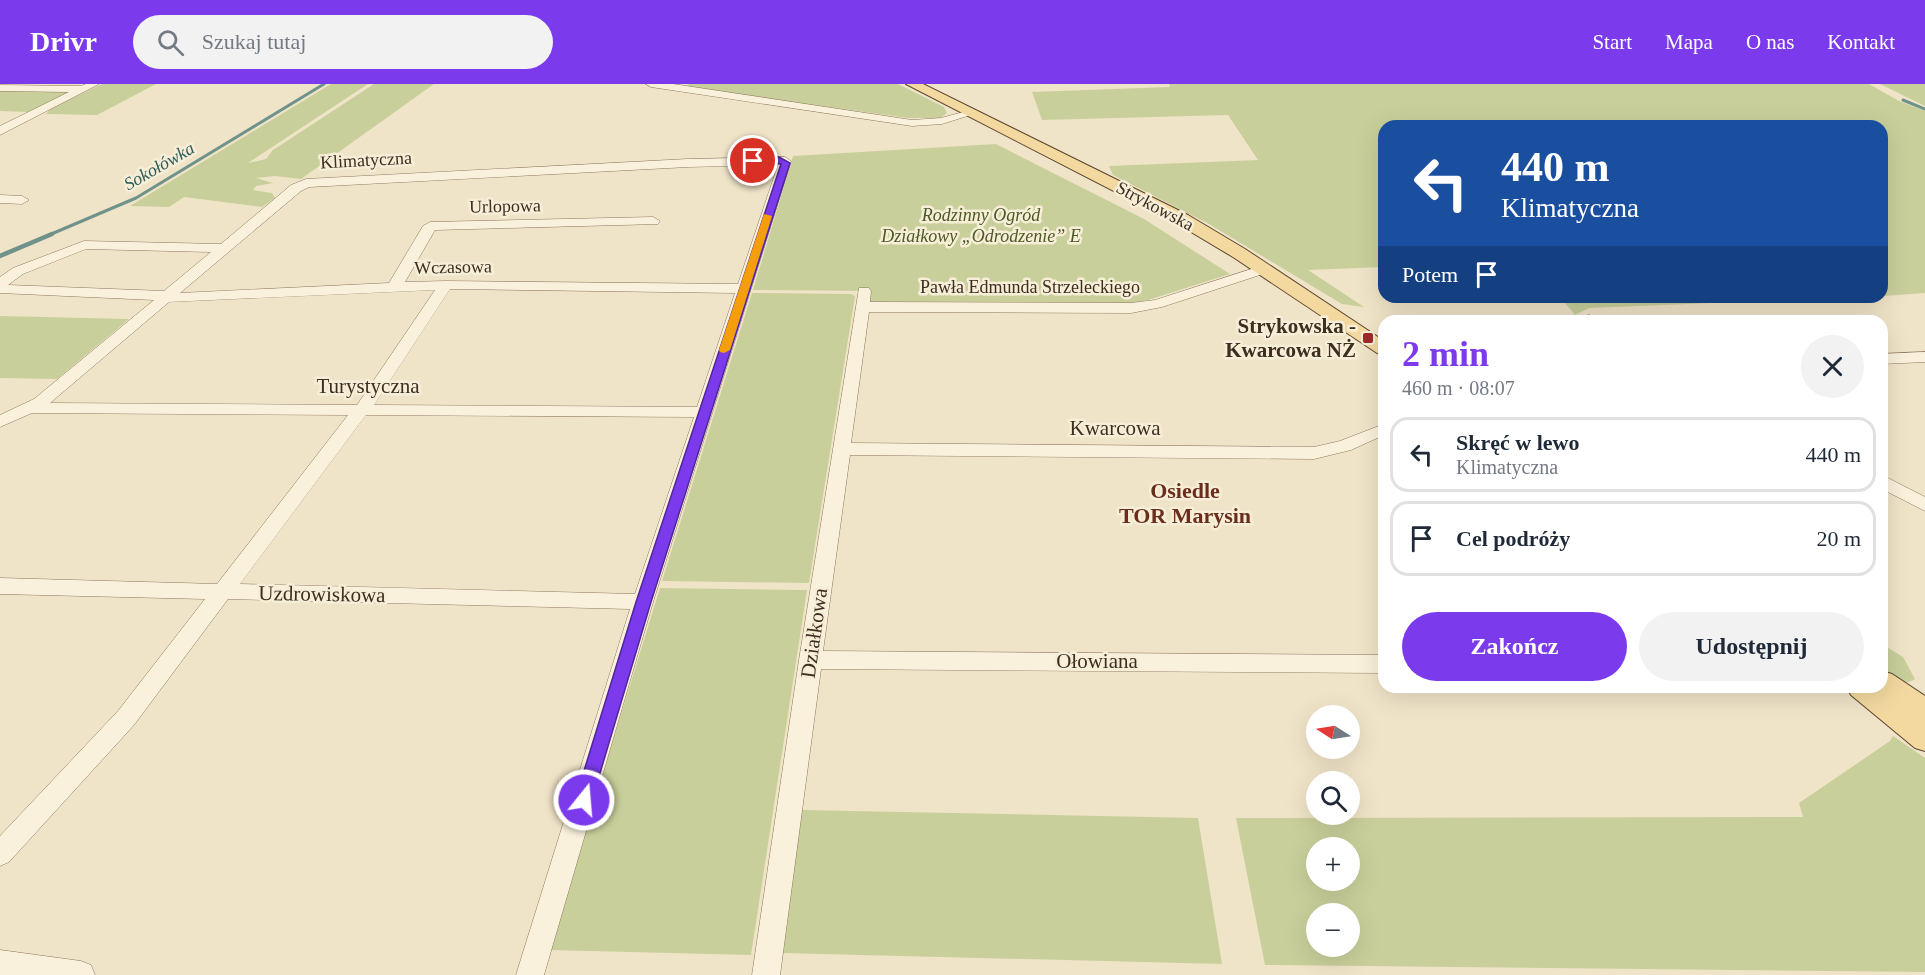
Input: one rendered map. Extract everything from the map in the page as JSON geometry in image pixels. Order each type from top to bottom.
[{"type":"main road","name":"Strykowska","points":[[914,84],[1155,205],[1212,237],[1378,345]]},
{"type":"main road","points":[[1888,686],[1925,711]]},
{"type":"main road","points":[[1868,693],[1925,740]]},
{"type":"street","points":[[651,84],[912,123],[942,121],[971,113]]},
{"type":"street","points":[[0,88],[88,87]]},
{"type":"street","points":[[0,131],[88,87]]},
{"type":"street","name":"Klimatyczna","points":[[0,422],[32,408],[296,188],[315,182],[782,160],[785,163],[743,290]]},
{"type":"street","points":[[0,200],[22,200]]},
{"type":"street","name":"Urlopowa","points":[[394,288],[430,226],[653,221]]},
{"type":"street","points":[[0,284],[18,271],[84,245],[224,248]]},
{"type":"street","name":"Pawła Edmunda Strzeleckiego","points":[[864,299],[1131,308],[1157,304],[1264,269]]},
{"type":"street","points":[[0,854],[117,729],[363,408],[446,285]]},
{"type":"street","name":"Wczasowa","points":[[0,289],[164,297],[446,285],[743,290]]},
{"type":"street","points":[[530,975],[644,602],[743,290]]},
{"type":"street","name":"Działkowa","points":[[766,975],[864,299]]},
{"type":"street","points":[[1888,359],[1923,359]]},
{"type":"street","name":"Turystyczna","points":[[32,408],[363,408],[704,412]]},
{"type":"street","name":"Kwarcowa","points":[[842,449],[1314,453],[1345,446],[1378,432]]},
{"type":"street","points":[[1888,485],[1925,505]]},
{"type":"street","name":"Uzdrowiskowa","points":[[0,586],[644,602]]},
{"type":"street","name":"Ołowiana","points":[[810,660],[1378,664]]},
{"type":"street","points":[[0,964],[81,975]]},
{"type":"green space","points":[[102,84],[156,84],[97,115],[46,114],[51,108]]},
{"type":"green space","points":[[331,84],[368,84],[248,163],[266,159],[273,150],[374,84],[434,84],[301,179],[275,176],[256,178],[273,183],[256,186],[253,190],[272,193],[275,198],[262,207],[184,197],[169,207],[130,206]]},
{"type":"green space","points":[[689,84],[898,84],[944,107],[947,113],[940,118],[908,118],[686,87]]},
{"type":"green space","points":[[1169,84],[1869,84],[1899,101],[1925,111],[1925,293],[1888,296],[1888,120],[1378,120],[1378,267],[1308,270],[1364,307],[1342,304],[1209,224],[1113,175],[1109,166],[1258,160],[1228,115],[1042,120],[1032,92],[1170,87]]},
{"type":"green space","points":[[1880,84],[1925,84],[1925,106]]},
{"type":"green space","points":[[0,89],[70,92],[28,112],[0,111]]},
{"type":"green space","name":"Rodzinny Ogród Działkowy „Odrodzenie” E","points":[[996,144],[1144,219],[1230,274],[1148,300],[1122,305],[869,303],[871,291],[753,290],[793,156]]},
{"type":"green space","points":[[752,293],[851,294],[855,296],[809,583],[662,581]]},
{"type":"green space","points":[[1565,303],[1711,303],[1589,308],[1575,315]]},
{"type":"green space","points":[[0,316],[129,319],[57,379],[0,378]]},
{"type":"green space","points":[[660,588],[807,590],[751,955],[548,950]]},
{"type":"green space","points":[[1888,648],[1903,657],[1915,679],[1906,683],[1888,674]]},
{"type":"green space","points":[[1893,736],[1925,758],[1925,972],[1265,965],[1236,818],[1306,818],[1306,825],[1360,825],[1360,818],[1803,817],[1799,803],[1890,741]]},
{"type":"green space","points":[[802,810],[1198,818],[1222,964],[783,953]]},
{"type":"waterway","name":"Sokołówka","points":[[49,235],[136,198],[324,84]]},
{"type":"waterway","points":[[1903,100],[1925,109]]},
{"type":"waterway","name":"Sokołówka","points":[[0,256],[52,234]]},
{"type":"slow traffic","points":[[724,350],[768,216]]},
{"type":"place","name":"Strykowska - Kwarcowa NŻ","points":[[1368,338]]},
{"type":"district","name":"Osiedle TOR Marysin","points":[[1185,503]]},
{"type":"route","points":[[584,800],[644,602],[785,163],[779,160],[753,161]]}]
